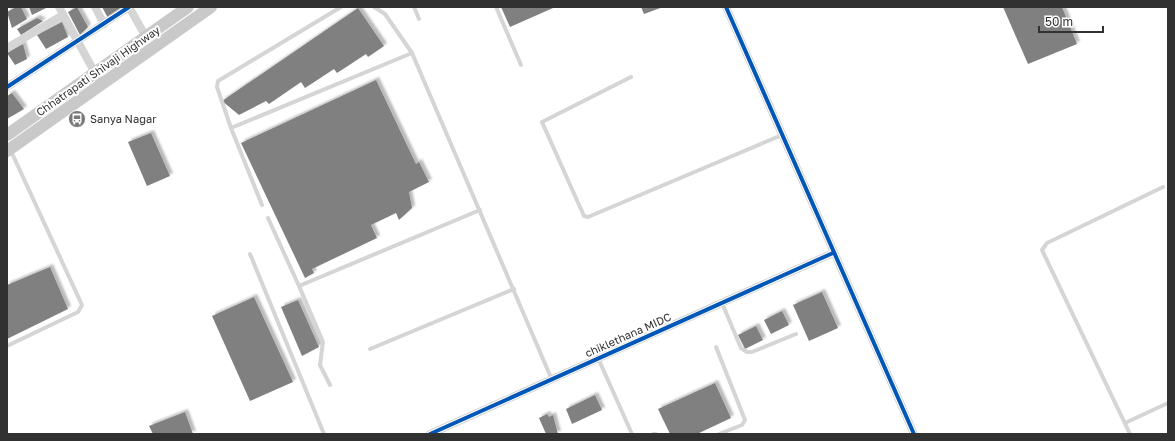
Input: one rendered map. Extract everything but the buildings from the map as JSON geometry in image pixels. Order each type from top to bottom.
[{"type":"main road","name":"Chhatrapati Shivaji Highway","points":[[8,150],[98,78],[146,37],[188,7]]},
{"type":"main road","name":"Chhatrapati Shivaji Highway","points":[[7,135],[211,7]]},
{"type":"street","points":[[95,7],[104,24]]},
{"type":"street","points":[[7,87],[78,42],[129,7],[146,37]]},
{"type":"street","points":[[726,7],[914,434]]},
{"type":"street","points":[[7,48],[61,11],[98,78]]},
{"type":"street","name":"chiklethana MIDC","points":[[430,434],[833,253]]},
{"type":"lane","points":[[262,205],[231,128],[217,87],[218,81],[341,7]]},
{"type":"lane","points":[[374,7],[385,14],[412,52],[552,380]]},
{"type":"lane","points":[[414,7],[419,20]]},
{"type":"lane","points":[[496,7],[521,65]]},
{"type":"lane","points":[[231,128],[412,52]]},
{"type":"lane","points":[[630,78],[542,122],[584,216],[588,217],[782,135]]},
{"type":"lane","points":[[7,346],[78,312],[82,306],[8,150]]},
{"type":"lane","points":[[1130,434],[1042,250],[1047,243],[1164,187]]},
{"type":"lane","points":[[300,286],[480,210]]},
{"type":"lane","points":[[268,218],[300,286],[323,342],[320,366],[330,385]]},
{"type":"lane","points":[[250,254],[324,434]]},
{"type":"lane","points":[[370,349],[514,289]]},
{"type":"lane","points":[[721,303],[741,348],[744,351],[752,352],[796,334]]},
{"type":"lane","points":[[716,347],[745,420],[742,425],[719,434]]},
{"type":"lane","points":[[598,358],[632,434]]},
{"type":"lane","points":[[1125,423],[1168,403]]},
{"type":"cycle path","points":[[7,87],[129,7]]},
{"type":"cycle path","points":[[726,7],[914,434]]},
{"type":"cycle path","points":[[430,434],[833,253]]},
{"type":"place","name":"Sanya Nagar","points":[[77,119]]}]
